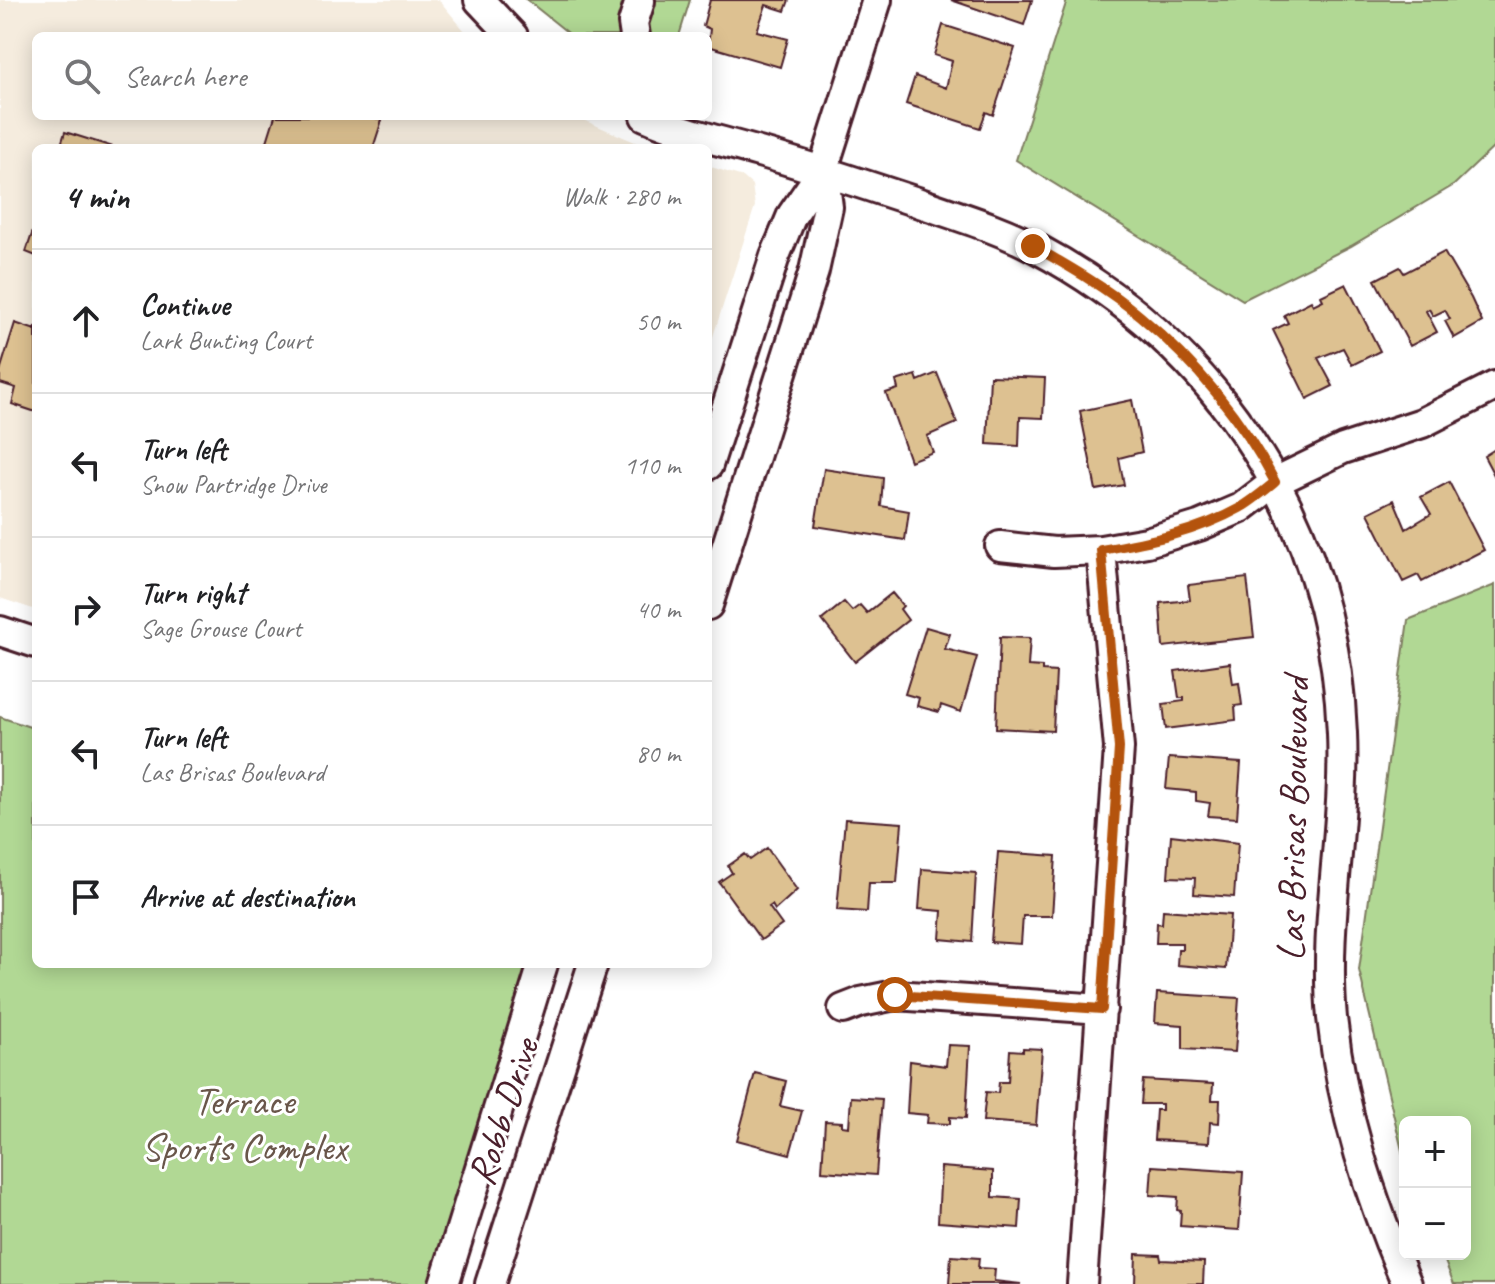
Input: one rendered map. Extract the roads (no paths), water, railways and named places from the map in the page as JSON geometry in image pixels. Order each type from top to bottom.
[{"type":"street","points":[[479,0],[509,32]]},
{"type":"street","points":[[712,453],[775,256],[799,202],[823,170],[877,0]]},
{"type":"street","points":[[634,32],[633,23],[640,1]]},
{"type":"street","name":"Las Brisas Boulevard","points":[[658,120],[823,170],[980,223],[1033,246],[1087,277],[1140,316],[1191,364],[1236,418],[1275,482],[1305,545],[1325,606],[1337,671],[1342,735],[1330,947],[1332,1015],[1341,1088],[1357,1154],[1378,1216],[1407,1284]]},
{"type":"street","points":[[712,592],[822,241],[828,207],[823,170]]},
{"type":"street","points":[[1000,546],[1054,552],[1101,550],[1147,542],[1199,526],[1241,508],[1275,482],[1343,449],[1422,423],[1495,386]]},
{"type":"street","points":[[1082,1284],[1119,748],[1101,550]]},
{"type":"street","points":[[0,631],[32,642]]},
{"type":"street","name":"Robb Drive","points":[[444,1284],[542,968]]},
{"type":"street","name":"Robb Drive","points":[[490,1284],[592,968]]},
{"type":"street","points":[[843,1009],[895,995],[1102,1009]]},
{"type":"park label","name":"Terrace Sports Complex","points":[[244,1124]]}]
